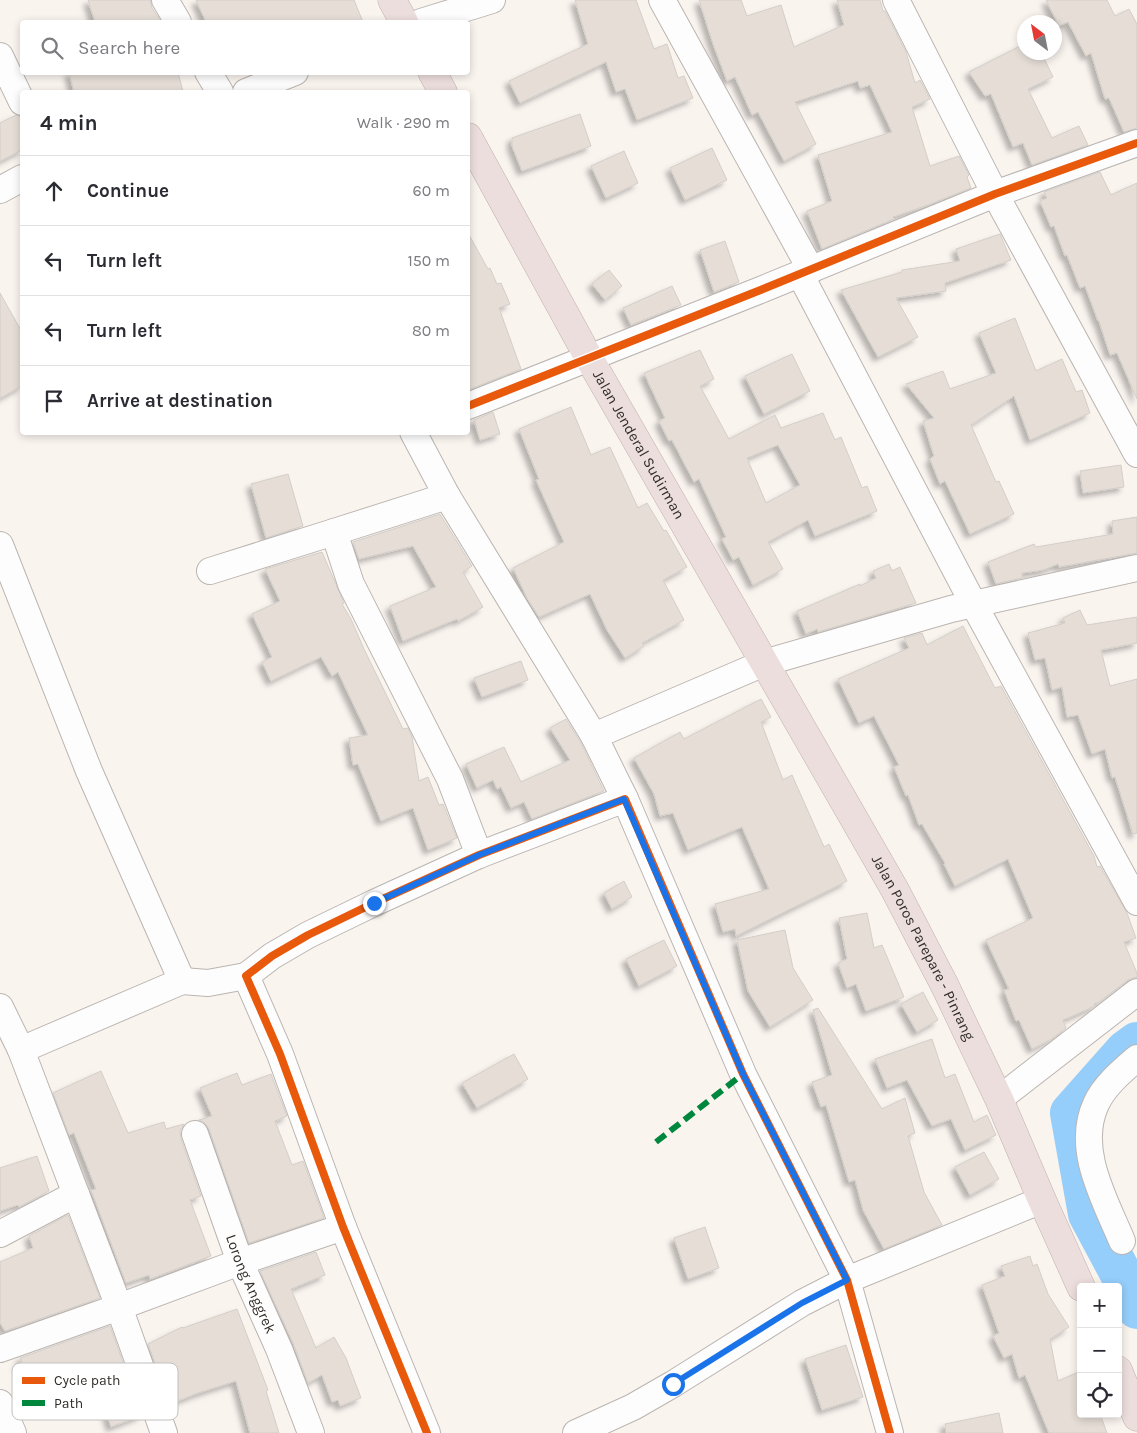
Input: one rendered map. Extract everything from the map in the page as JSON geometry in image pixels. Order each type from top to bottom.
[{"type":"highway","points":[[392,0],[403,20]]},
{"type":"highway","points":[[434,75],[442,90]]},
{"type":"highway","name":"Jalan Jenderal Sudirman","points":[[470,141],[589,358],[740,621]]},
{"type":"highway","name":"Jalan Poros Parepare - Pinrang","points":[[740,621],[895,890],[945,986],[999,1099],[1079,1283]]},
{"type":"highway","points":[[1119,1373],[1137,1416]]},
{"type":"street","points":[[165,0],[177,20]]},
{"type":"street","points":[[427,20],[492,0]]},
{"type":"street","points":[[662,0],[806,272],[974,605],[1137,902]]},
{"type":"street","points":[[896,0],[994,194],[1137,454]]},
{"type":"street","points":[[0,56],[20,98]]},
{"type":"street","points":[[210,75],[219,90]]},
{"type":"street","points":[[251,90],[288,75]]},
{"type":"street","points":[[470,405],[806,272],[994,194],[1137,143]]},
{"type":"street","points":[[0,190],[20,179]]},
{"type":"street","points":[[415,435],[447,496],[594,736],[624,799],[743,1074],[847,1280],[890,1433]]},
{"type":"street","points":[[210,571],[447,496]]},
{"type":"street","points":[[334,532],[351,584],[450,779],[479,855]]},
{"type":"street","points":[[0,545],[89,771],[182,982]]},
{"type":"street","points":[[594,736],[764,663],[951,609],[1137,568]]},
{"type":"street","points":[[21,1050],[182,982],[208,983],[246,976],[272,956],[308,935],[479,855],[624,799]]},
{"type":"street","points":[[246,976],[280,1054],[343,1227],[427,1433]]},
{"type":"street","points":[[999,1099],[1137,992]]},
{"type":"street","points":[[0,1006],[21,1050],[139,1363]]},
{"type":"street","points":[[1122,1241],[1097,1179],[1089,1148],[1090,1122],[1096,1104],[1112,1081],[1137,1058]]},
{"type":"street","name":"Lorong Anggrek","points":[[195,1134],[240,1262],[279,1348],[311,1433]]},
{"type":"street","points":[[0,1234],[76,1194]]},
{"type":"street","points":[[576,1433],[633,1407],[802,1303],[847,1280],[1042,1200]]},
{"type":"street","points":[[0,1349],[240,1262],[343,1227]]},
{"type":"street","points":[[0,1404],[13,1433]]},
{"type":"street","points":[[159,1420],[164,1433]]},
{"type":"building","points":[[88,0],[150,0],[152,8],[160,20],[94,20]]},
{"type":"building","points":[[196,0],[354,0],[362,20],[205,20]]},
{"type":"building","points":[[575,0],[636,0],[654,49],[667,44],[678,78],[684,76],[693,98],[637,120],[625,89],[616,92],[606,62],[520,103],[509,81],[588,44]]},
{"type":"building","points":[[699,0],[741,0],[747,16],[781,5],[794,47],[844,25],[837,0],[880,0],[883,11],[885,11],[906,52],[915,83],[920,80],[930,99],[912,107],[930,166],[959,156],[969,175],[967,177],[971,188],[893,217],[894,219],[822,249],[807,211],[832,201],[818,155],[892,132],[870,85],[860,88],[858,81],[795,102],[816,144],[784,161],[758,112],[752,115],[735,77],[727,81]]},
{"type":"building","points":[[1046,0],[1107,0],[1115,16],[1129,9],[1137,24],[1137,128],[1124,132],[1109,98],[1105,99],[1091,53],[1086,56],[1068,22],[1062,25],[1062,15],[1054,15]]},
{"type":"building","points":[[1017,48],[1017,60],[1045,60],[1053,77],[1028,89],[1052,138],[1079,126],[1088,145],[1032,165],[1023,143],[1013,147],[991,94],[985,96],[969,72]]},
{"type":"building","points":[[70,75],[179,75],[182,90],[74,90]]},
{"type":"building","points":[[580,114],[591,146],[522,171],[512,146],[512,138]]},
{"type":"building","points":[[16,115],[20,116],[20,151],[0,161],[0,123]]},
{"type":"building","points":[[712,148],[727,180],[685,200],[670,168]]},
{"type":"building","points":[[624,151],[638,183],[606,198],[591,166]]},
{"type":"building","points":[[1100,172],[1111,195],[1137,183],[1137,399],[1117,353],[1110,355],[1085,286],[1080,288],[1054,226],[1051,227],[1040,201],[1047,198],[1044,192]]},
{"type":"building","points":[[1000,234],[1011,260],[945,283],[946,291],[896,298],[918,337],[878,357],[841,290],[902,272],[902,270],[960,261],[956,249]]},
{"type":"building","points":[[470,237],[488,269],[490,268],[497,284],[501,283],[510,304],[499,308],[521,369],[470,389]]},
{"type":"building","points":[[725,241],[739,282],[714,292],[700,250]]},
{"type":"building","points":[[609,270],[622,286],[605,300],[592,284]]},
{"type":"building","points":[[672,286],[681,305],[631,325],[623,308]]},
{"type":"building","points":[[0,293],[20,328],[20,387],[0,398]]},
{"type":"building","points":[[1015,318],[1036,371],[1062,359],[1076,392],[1082,390],[1090,413],[1030,440],[1014,396],[971,425],[996,482],[999,481],[1014,514],[970,534],[945,481],[940,484],[930,459],[934,456],[923,421],[934,418],[906,384],[943,371],[950,389],[996,373],[979,333]]},
{"type":"building","points":[[700,350],[714,379],[700,386],[729,439],[775,415],[781,428],[823,413],[835,440],[841,437],[862,488],[867,486],[877,511],[815,536],[808,520],[768,542],[783,569],[753,585],[739,557],[733,560],[722,539],[726,537],[699,479],[694,482],[672,440],[669,441],[659,421],[665,418],[644,373]],"holes":[[[778,445],[800,485],[766,503],[747,458]]]},
{"type":"building","points":[[792,354],[810,391],[764,414],[745,376]]},
{"type":"building","points":[[571,407],[591,455],[610,447],[638,508],[647,503],[664,531],[666,530],[687,567],[663,580],[684,620],[642,643],[644,646],[625,658],[607,630],[590,594],[539,617],[527,598],[513,568],[564,542],[536,480],[539,479],[519,429]]},
{"type":"building","points":[[493,412],[500,434],[480,440],[474,420]]},
{"type":"building","points":[[1121,465],[1124,487],[1083,493],[1080,471]]},
{"type":"building","points":[[288,474],[303,526],[266,538],[251,484]]},
{"type":"building","points":[[440,514],[472,566],[463,572],[483,607],[458,621],[457,619],[403,641],[390,606],[436,587],[413,546],[359,559],[353,542]]},
{"type":"building","points":[[1137,517],[1137,553],[1059,567],[1058,564],[1043,570],[1022,573],[1022,578],[996,584],[988,562],[1034,544],[1036,547],[1113,534],[1112,521]]},
{"type":"building","points":[[322,552],[344,603],[342,604],[351,619],[403,729],[408,728],[412,737],[419,781],[428,777],[439,805],[443,804],[457,838],[428,850],[413,808],[381,821],[358,764],[353,765],[349,738],[368,735],[338,672],[332,676],[321,657],[271,681],[262,662],[272,657],[252,614],[280,601],[265,569]]},
{"type":"building","points":[[889,564],[892,571],[900,567],[916,603],[818,632],[817,629],[806,634],[797,611],[876,578],[873,571]]},
{"type":"building","points":[[1080,610],[1087,625],[1137,617],[1137,643],[1101,650],[1110,686],[1137,679],[1137,833],[1133,834],[1115,777],[1112,778],[1105,749],[1092,754],[1078,715],[1067,717],[1062,687],[1052,690],[1045,658],[1035,660],[1028,633],[1065,623],[1063,618]]},
{"type":"building","points":[[963,626],[995,688],[1001,686],[1094,856],[1097,867],[1100,866],[1127,913],[1136,938],[1124,942],[1137,977],[1128,980],[1094,1004],[1095,1006],[1063,1020],[1066,1028],[1050,1040],[1032,1049],[1019,1020],[1016,1021],[1004,990],[1009,989],[986,940],[1033,918],[1008,859],[955,886],[945,863],[922,824],[919,825],[908,795],[906,796],[894,767],[899,765],[874,716],[859,723],[838,679],[909,648],[904,638],[922,633],[927,645]]},
{"type":"building","points":[[521,661],[528,680],[482,697],[474,678]]},
{"type":"building","points":[[761,699],[771,717],[761,722],[783,780],[792,775],[824,847],[829,844],[847,881],[736,936],[735,929],[723,932],[715,904],[769,889],[742,827],[688,850],[673,813],[660,816],[654,794],[634,758],[680,732],[684,739]]},
{"type":"building","points":[[566,719],[581,743],[604,791],[532,819],[524,802],[511,808],[501,787],[497,789],[493,780],[477,788],[466,764],[504,747],[521,782],[570,760],[550,728]]},
{"type":"building","points":[[624,881],[632,897],[612,909],[604,893]]},
{"type":"building","points":[[867,913],[874,948],[882,945],[904,997],[866,1011],[856,984],[847,988],[838,963],[847,959],[839,918]]},
{"type":"building","points":[[785,930],[793,968],[813,1000],[770,1027],[748,991],[737,940]]},
{"type":"building","points":[[664,940],[677,966],[639,986],[626,959]]},
{"type":"building","points":[[923,992],[938,1020],[917,1032],[901,1004]]},
{"type":"building","points":[[818,1008],[882,1109],[905,1098],[915,1133],[908,1136],[924,1192],[942,1225],[884,1249],[863,1210],[855,1180],[849,1182],[826,1105],[821,1107],[812,1082],[832,1075],[813,1010]]},
{"type":"building","points":[[932,1039],[945,1078],[955,1074],[974,1122],[987,1115],[996,1135],[965,1150],[951,1119],[932,1126],[907,1080],[887,1088],[875,1059]]},
{"type":"building","points":[[514,1054],[528,1079],[477,1108],[462,1083]]},
{"type":"building","points":[[101,1071],[128,1133],[164,1122],[166,1129],[184,1124],[180,1131],[181,1139],[201,1196],[190,1200],[211,1256],[150,1279],[149,1275],[126,1283],[91,1190],[96,1189],[74,1133],[69,1135],[53,1093]]},
{"type":"building","points":[[237,1073],[242,1085],[271,1074],[287,1116],[275,1121],[292,1165],[303,1161],[324,1218],[249,1243],[209,1129],[205,1123],[199,1120],[212,1116],[200,1088]]},
{"type":"building","points":[[984,1152],[999,1179],[970,1195],[955,1167]]},
{"type":"building","points":[[37,1156],[49,1191],[19,1207],[18,1205],[0,1211],[0,1168]]},
{"type":"building","points":[[68,1215],[100,1298],[5,1331],[0,1323],[0,1262],[33,1248],[29,1236]]},
{"type":"building","points":[[705,1227],[719,1268],[688,1279],[674,1238]]},
{"type":"building","points":[[316,1252],[325,1275],[291,1289],[316,1348],[334,1337],[346,1358],[361,1398],[340,1406],[338,1400],[332,1402],[322,1375],[308,1383],[293,1343],[260,1271]]},
{"type":"building","points":[[1030,1256],[1033,1266],[1037,1264],[1048,1294],[1069,1327],[1050,1339],[1058,1381],[1077,1373],[1077,1418],[1101,1418],[1107,1433],[1049,1433],[1025,1375],[1019,1378],[1012,1354],[1004,1358],[993,1336],[999,1333],[982,1285],[1005,1276],[1001,1266]]},
{"type":"building","points":[[237,1309],[268,1390],[266,1391],[279,1433],[250,1433],[236,1381],[178,1401],[178,1363],[155,1363],[148,1344],[183,1328]]},
{"type":"building","points":[[110,1326],[123,1363],[20,1363],[22,1362],[20,1358]]},
{"type":"building","points":[[846,1345],[863,1397],[822,1410],[805,1359]]},
{"type":"building","points":[[999,1413],[1003,1433],[946,1433],[945,1424]]},
{"type":"building","points":[[109,1420],[129,1420],[111,1427]]},
{"type":"waterway","points":[[1137,1043],[1126,1051],[1071,1113],[1089,1214],[1127,1285],[1137,1308]]},
{"type":"marked path","points":[[656,1142],[743,1074]]},
{"type":"cycle path","points":[[470,405],[763,289],[995,194],[1137,143]]},
{"type":"cycle path","points":[[427,1433],[343,1227],[280,1054],[246,976],[272,956],[308,935],[374,903],[479,855],[625,799],[743,1074],[847,1280],[890,1433]]},
{"type":"route","points":[[374,903],[479,855],[624,799],[743,1074],[847,1280],[802,1303],[755,1331],[673,1384]]}]
